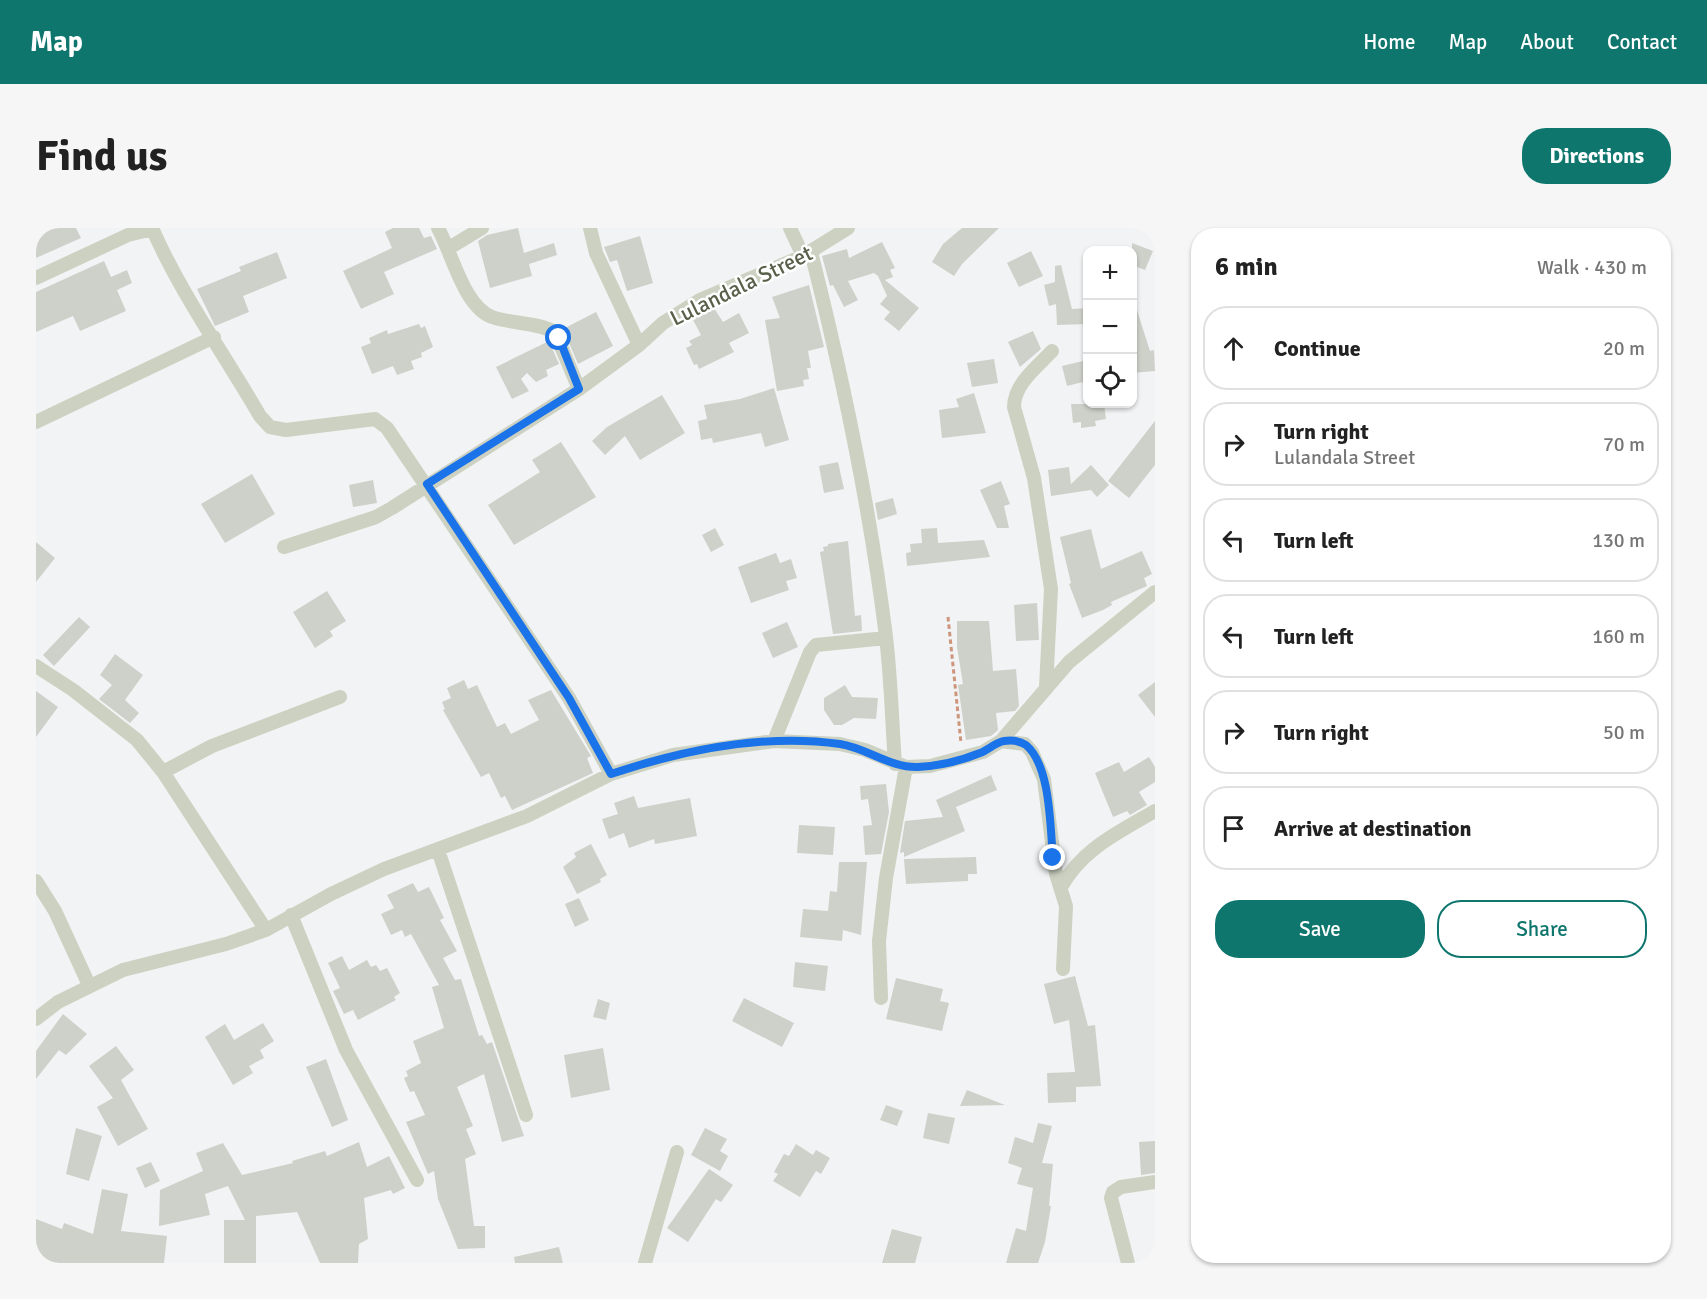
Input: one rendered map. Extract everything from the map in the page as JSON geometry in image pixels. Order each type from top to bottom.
[{"type":"street","points":[[36,278],[128,235],[152,228],[178,284],[214,337],[260,416],[270,427],[286,430],[375,419],[387,428],[427,484],[569,698],[611,774]]},
{"type":"street","points":[[438,228],[473,303],[484,313],[555,332],[579,389]]},
{"type":"street","points":[[449,248],[482,228]]},
{"type":"street","points":[[590,228],[596,253],[639,345]]},
{"type":"street","points":[[790,228],[807,254],[848,410],[886,638],[900,766],[879,941],[881,998]]},
{"type":"street","name":"Lulandala Street","points":[[284,547],[375,517],[579,389],[639,345],[663,323],[700,300],[807,254],[848,228]]},
{"type":"street","points":[[36,422],[214,337]]},
{"type":"street","points":[[1046,687],[1051,589],[1034,478],[1014,407],[1014,398],[1017,390],[1052,351]]},
{"type":"street","points":[[36,1019],[58,1002],[123,970],[226,944],[266,930],[291,915],[384,869],[527,816],[611,774],[673,755],[774,741],[840,744],[865,750],[900,766],[930,766],[963,759],[1002,741],[1069,662],[1155,592]]},
{"type":"street","points":[[774,741],[810,652],[816,645],[886,638]]},
{"type":"street","points":[[36,666],[73,690],[137,740],[163,772],[266,930]]},
{"type":"street","points":[[163,772],[212,746],[339,697]]},
{"type":"street","points":[[1002,741],[1025,744],[1032,752],[1044,779],[1056,874],[1066,906],[1063,969]]},
{"type":"street","points":[[1061,887],[1070,871],[1096,846],[1155,811]]},
{"type":"street","points":[[438,850],[526,1115]]},
{"type":"street","points":[[36,881],[55,911],[89,985]]},
{"type":"street","points":[[291,915],[346,1050],[417,1180]]},
{"type":"street","points":[[645,1263],[677,1152]]},
{"type":"street","points":[[1128,1263],[1111,1198],[1113,1192],[1121,1188],[1155,1182]]},
{"type":"path","points":[[948,617],[963,759]]},
{"type":"building","points":[[36,228],[76,228],[81,238],[36,258]]},
{"type":"building","points":[[393,228],[419,228],[424,238],[431,236],[437,249],[384,272],[394,294],[361,309],[343,271],[392,248],[385,232]]},
{"type":"building","points":[[518,228],[524,253],[554,243],[557,255],[529,264],[532,276],[490,288],[478,241],[487,235]]},
{"type":"building","points":[[962,228],[999,228],[962,264],[954,276],[932,262],[943,244]]},
{"type":"building","points":[[640,236],[653,283],[627,291],[617,260],[610,262],[604,247]]},
{"type":"building","points":[[882,242],[895,268],[890,270],[893,277],[885,280],[919,308],[899,331],[884,319],[890,312],[880,304],[887,296],[878,276],[874,273],[848,281],[858,300],[844,307],[833,285],[830,286],[822,256],[847,249],[849,258]]},
{"type":"building","points":[[1132,243],[1153,251],[1145,270],[1137,267],[1137,246],[1132,246]]},
{"type":"building","points":[[1031,251],[1043,276],[1019,287],[1007,263]]},
{"type":"building","points":[[277,252],[287,278],[243,296],[249,312],[215,326],[197,289],[241,271],[239,267]]},
{"type":"building","points":[[104,261],[111,277],[127,270],[132,283],[117,290],[126,311],[80,331],[73,316],[36,332],[36,292]]},
{"type":"building","points":[[1061,265],[1072,309],[1083,308],[1083,324],[1057,325],[1056,304],[1049,306],[1044,285],[1055,282],[1055,266]]},
{"type":"building","points":[[809,285],[824,347],[808,351],[811,368],[807,368],[809,379],[803,380],[804,386],[777,391],[765,320],[780,318],[772,297]]},
{"type":"building","points":[[712,305],[723,322],[739,313],[749,333],[729,343],[734,352],[699,369],[697,364],[694,365],[686,348],[692,345],[689,341],[701,335],[691,316]]},
{"type":"building","points":[[1137,310],[1150,351],[1154,350],[1155,371],[1137,373]]},
{"type":"building","points":[[596,312],[613,346],[578,364],[563,329]]},
{"type":"building","points":[[419,324],[421,328],[425,326],[433,347],[421,353],[422,357],[411,361],[414,369],[397,375],[393,366],[372,374],[361,347],[371,343],[369,338],[387,330],[388,334]]},
{"type":"building","points":[[1033,331],[1041,349],[1020,367],[1008,342]]},
{"type":"building","points":[[549,341],[559,364],[546,370],[548,376],[536,382],[527,373],[521,379],[529,391],[512,399],[496,367]]},
{"type":"building","points":[[994,359],[998,383],[972,387],[967,363]]},
{"type":"building","points":[[1083,361],[1083,382],[1067,386],[1062,366]]},
{"type":"building","points":[[774,388],[789,440],[765,447],[761,433],[713,443],[712,438],[701,440],[698,421],[707,419],[704,405],[740,399]]},
{"type":"building","points":[[974,393],[986,433],[942,438],[939,410],[959,407],[956,399]]},
{"type":"building","points":[[662,395],[685,433],[640,460],[625,436],[605,455],[592,441],[607,427]]},
{"type":"building","points":[[1071,404],[1083,404],[1083,408],[1105,408],[1106,419],[1095,421],[1096,426],[1081,428],[1081,422],[1073,423]]},
{"type":"building","points":[[1155,421],[1155,465],[1129,498],[1108,481]]},
{"type":"building","points":[[561,442],[596,497],[514,545],[488,505],[540,472],[532,460]]},
{"type":"building","points":[[838,462],[844,489],[824,493],[819,466]]},
{"type":"building","points":[[1091,465],[1109,485],[1097,497],[1091,490],[1051,496],[1048,470],[1069,467],[1071,484]]},
{"type":"building","points":[[252,474],[275,514],[225,543],[201,504]]},
{"type":"building","points":[[373,480],[377,503],[353,507],[349,485]]},
{"type":"building","points":[[1001,481],[1010,504],[1004,506],[1009,528],[997,528],[980,490]]},
{"type":"building","points":[[893,498],[897,514],[878,520],[875,503]]},
{"type":"building","points":[[715,528],[724,545],[711,552],[702,535]]},
{"type":"building","points":[[937,528],[938,543],[984,540],[990,557],[907,566],[906,553],[911,552],[910,544],[922,543],[921,529]]},
{"type":"building","points":[[1091,529],[1101,569],[1142,551],[1152,574],[1144,578],[1147,586],[1111,602],[1112,605],[1103,610],[1082,618],[1069,584],[1071,583],[1060,537]]},
{"type":"building","points":[[848,541],[855,616],[861,615],[862,631],[833,634],[820,552],[824,551],[823,547],[828,544]]},
{"type":"building","points":[[36,542],[55,558],[36,582]]},
{"type":"building","points":[[776,553],[780,563],[791,559],[797,578],[786,581],[789,590],[751,603],[738,567]]},
{"type":"building","points":[[327,591],[346,621],[330,631],[333,636],[315,648],[293,612]]},
{"type":"building","points":[[1037,603],[1039,640],[1016,641],[1014,605]]},
{"type":"building","points":[[79,617],[90,627],[54,666],[43,655]]},
{"type":"building","points":[[957,621],[989,621],[993,671],[1016,669],[1019,706],[1015,711],[996,713],[998,730],[991,736],[966,740],[958,685],[963,684],[957,647]]},
{"type":"building","points":[[787,622],[798,647],[773,658],[762,633]]},
{"type":"building","points":[[115,654],[143,675],[125,700],[139,713],[130,723],[99,699],[112,685],[100,675]]},
{"type":"building","points":[[464,680],[468,689],[477,685],[497,727],[505,723],[511,734],[539,720],[528,700],[551,690],[591,756],[587,758],[593,773],[512,810],[505,796],[501,798],[489,773],[481,777],[443,710],[445,709],[442,702],[451,698],[447,688]]},
{"type":"building","points":[[1155,682],[1155,717],[1138,695]]},
{"type":"building","points":[[845,685],[852,697],[878,698],[876,719],[854,718],[842,725],[834,725],[824,710],[824,698]]},
{"type":"building","points":[[36,691],[58,707],[36,737]]},
{"type":"building","points":[[1149,757],[1155,767],[1155,782],[1139,792],[1147,805],[1130,815],[1127,811],[1113,817],[1095,773],[1119,762],[1124,772]]},
{"type":"building","points":[[991,775],[997,790],[956,807],[965,831],[904,857],[904,852],[900,853],[905,821],[943,817],[936,800]]},
{"type":"building","points":[[886,784],[889,812],[881,854],[865,855],[863,826],[872,825],[868,799],[861,800],[860,786]]},
{"type":"building","points":[[634,796],[638,808],[690,798],[697,836],[655,844],[654,839],[629,848],[624,833],[609,839],[602,819],[618,814],[614,803]]},
{"type":"building","points":[[799,825],[835,827],[833,855],[797,853]]},
{"type":"building","points":[[591,844],[607,875],[600,879],[601,882],[577,894],[563,867],[576,857],[574,853]]},
{"type":"building","points":[[976,857],[977,874],[968,874],[968,881],[906,884],[904,859]]},
{"type":"building","points":[[839,862],[867,862],[861,935],[843,930],[842,941],[800,937],[803,909],[828,911],[830,891],[837,892]]},
{"type":"building","points":[[413,883],[418,892],[429,887],[444,918],[440,920],[457,951],[443,958],[455,980],[461,979],[479,1036],[482,1035],[487,1044],[492,1042],[524,1136],[502,1142],[484,1074],[457,1087],[473,1126],[466,1129],[476,1154],[465,1159],[474,1226],[485,1226],[485,1248],[458,1249],[438,1199],[434,1171],[428,1174],[406,1122],[425,1115],[414,1091],[410,1092],[404,1078],[408,1076],[406,1071],[421,1063],[413,1041],[444,1028],[432,987],[439,985],[411,934],[405,937],[402,930],[391,935],[381,914],[394,908],[387,895]]},
{"type":"building","points":[[579,898],[589,920],[575,927],[565,904]]},
{"type":"building","points":[[342,956],[349,970],[367,960],[371,967],[376,965],[380,971],[387,968],[400,993],[394,997],[396,1000],[358,1020],[353,1010],[344,1014],[333,991],[340,988],[328,963]]},
{"type":"building","points":[[795,962],[828,966],[825,991],[793,987]]},
{"type":"building","points":[[1075,976],[1088,1026],[1095,1025],[1101,1086],[1076,1087],[1076,1102],[1048,1103],[1047,1073],[1075,1072],[1069,1020],[1054,1024],[1044,984]]},
{"type":"building","points":[[896,978],[943,989],[940,1001],[949,1003],[942,1031],[886,1019]]},
{"type":"building","points":[[744,998],[794,1023],[782,1047],[732,1021]]},
{"type":"building","points":[[598,999],[610,1003],[606,1020],[593,1017]]},
{"type":"building","points":[[63,1014],[87,1034],[66,1055],[59,1050],[36,1079],[36,1051]]},
{"type":"building","points":[[263,1023],[274,1041],[260,1050],[264,1058],[249,1066],[253,1073],[233,1085],[205,1037],[225,1024],[234,1040]]},
{"type":"building","points":[[116,1046],[134,1070],[121,1080],[148,1129],[118,1146],[97,1107],[113,1098],[89,1066]]},
{"type":"building","points":[[603,1048],[610,1090],[571,1098],[564,1055]]},
{"type":"building","points":[[326,1059],[348,1120],[332,1127],[306,1067]]},
{"type":"building","points":[[967,1090],[1005,1105],[960,1106]]},
{"type":"building","points":[[886,1105],[903,1111],[897,1126],[880,1120]]},
{"type":"building","points":[[928,1113],[955,1118],[949,1144],[923,1138]]},
{"type":"building","points":[[1038,1123],[1052,1126],[1042,1163],[1053,1164],[1049,1206],[1051,1206],[1045,1242],[1038,1263],[1006,1263],[1016,1228],[1026,1231],[1033,1188],[1017,1184],[1022,1168],[1008,1163],[1015,1137],[1033,1143]]},
{"type":"building","points":[[76,1128],[102,1136],[89,1181],[66,1174]]},
{"type":"building","points":[[705,1128],[727,1139],[720,1151],[728,1156],[720,1171],[691,1155]]},
{"type":"building","points":[[1155,1141],[1155,1173],[1141,1175],[1139,1142]]},
{"type":"building","points":[[359,1142],[367,1167],[389,1156],[405,1188],[393,1194],[391,1190],[364,1198],[368,1239],[359,1244],[358,1263],[320,1263],[297,1212],[256,1216],[256,1263],[224,1263],[224,1220],[245,1220],[228,1186],[205,1194],[210,1215],[159,1226],[160,1190],[203,1171],[196,1153],[223,1143],[242,1175],[293,1163],[292,1161],[325,1151],[327,1156]]},
{"type":"building","points":[[796,1144],[813,1155],[816,1150],[830,1158],[821,1174],[816,1171],[800,1197],[773,1181],[778,1174],[774,1172],[784,1154],[789,1156]]},
{"type":"building","points":[[151,1162],[160,1181],[145,1188],[136,1168]]},
{"type":"building","points":[[709,1169],[733,1185],[721,1202],[716,1199],[688,1242],[667,1228]]},
{"type":"building","points":[[102,1189],[128,1194],[121,1231],[167,1236],[164,1263],[36,1263],[36,1219],[62,1229],[64,1223],[93,1234]]},
{"type":"building","points":[[892,1229],[922,1237],[915,1263],[882,1263]]},
{"type":"building","points":[[559,1247],[563,1263],[515,1263],[514,1257]]},
{"type":"route","points":[[559,338],[579,389],[498,442],[427,484],[498,595],[569,698],[611,774],[673,755],[774,741],[840,744],[865,750],[906,767],[930,766],[963,759],[983,752],[1002,741],[1019,742],[1025,744],[1032,752],[1044,779],[1053,858]]}]
